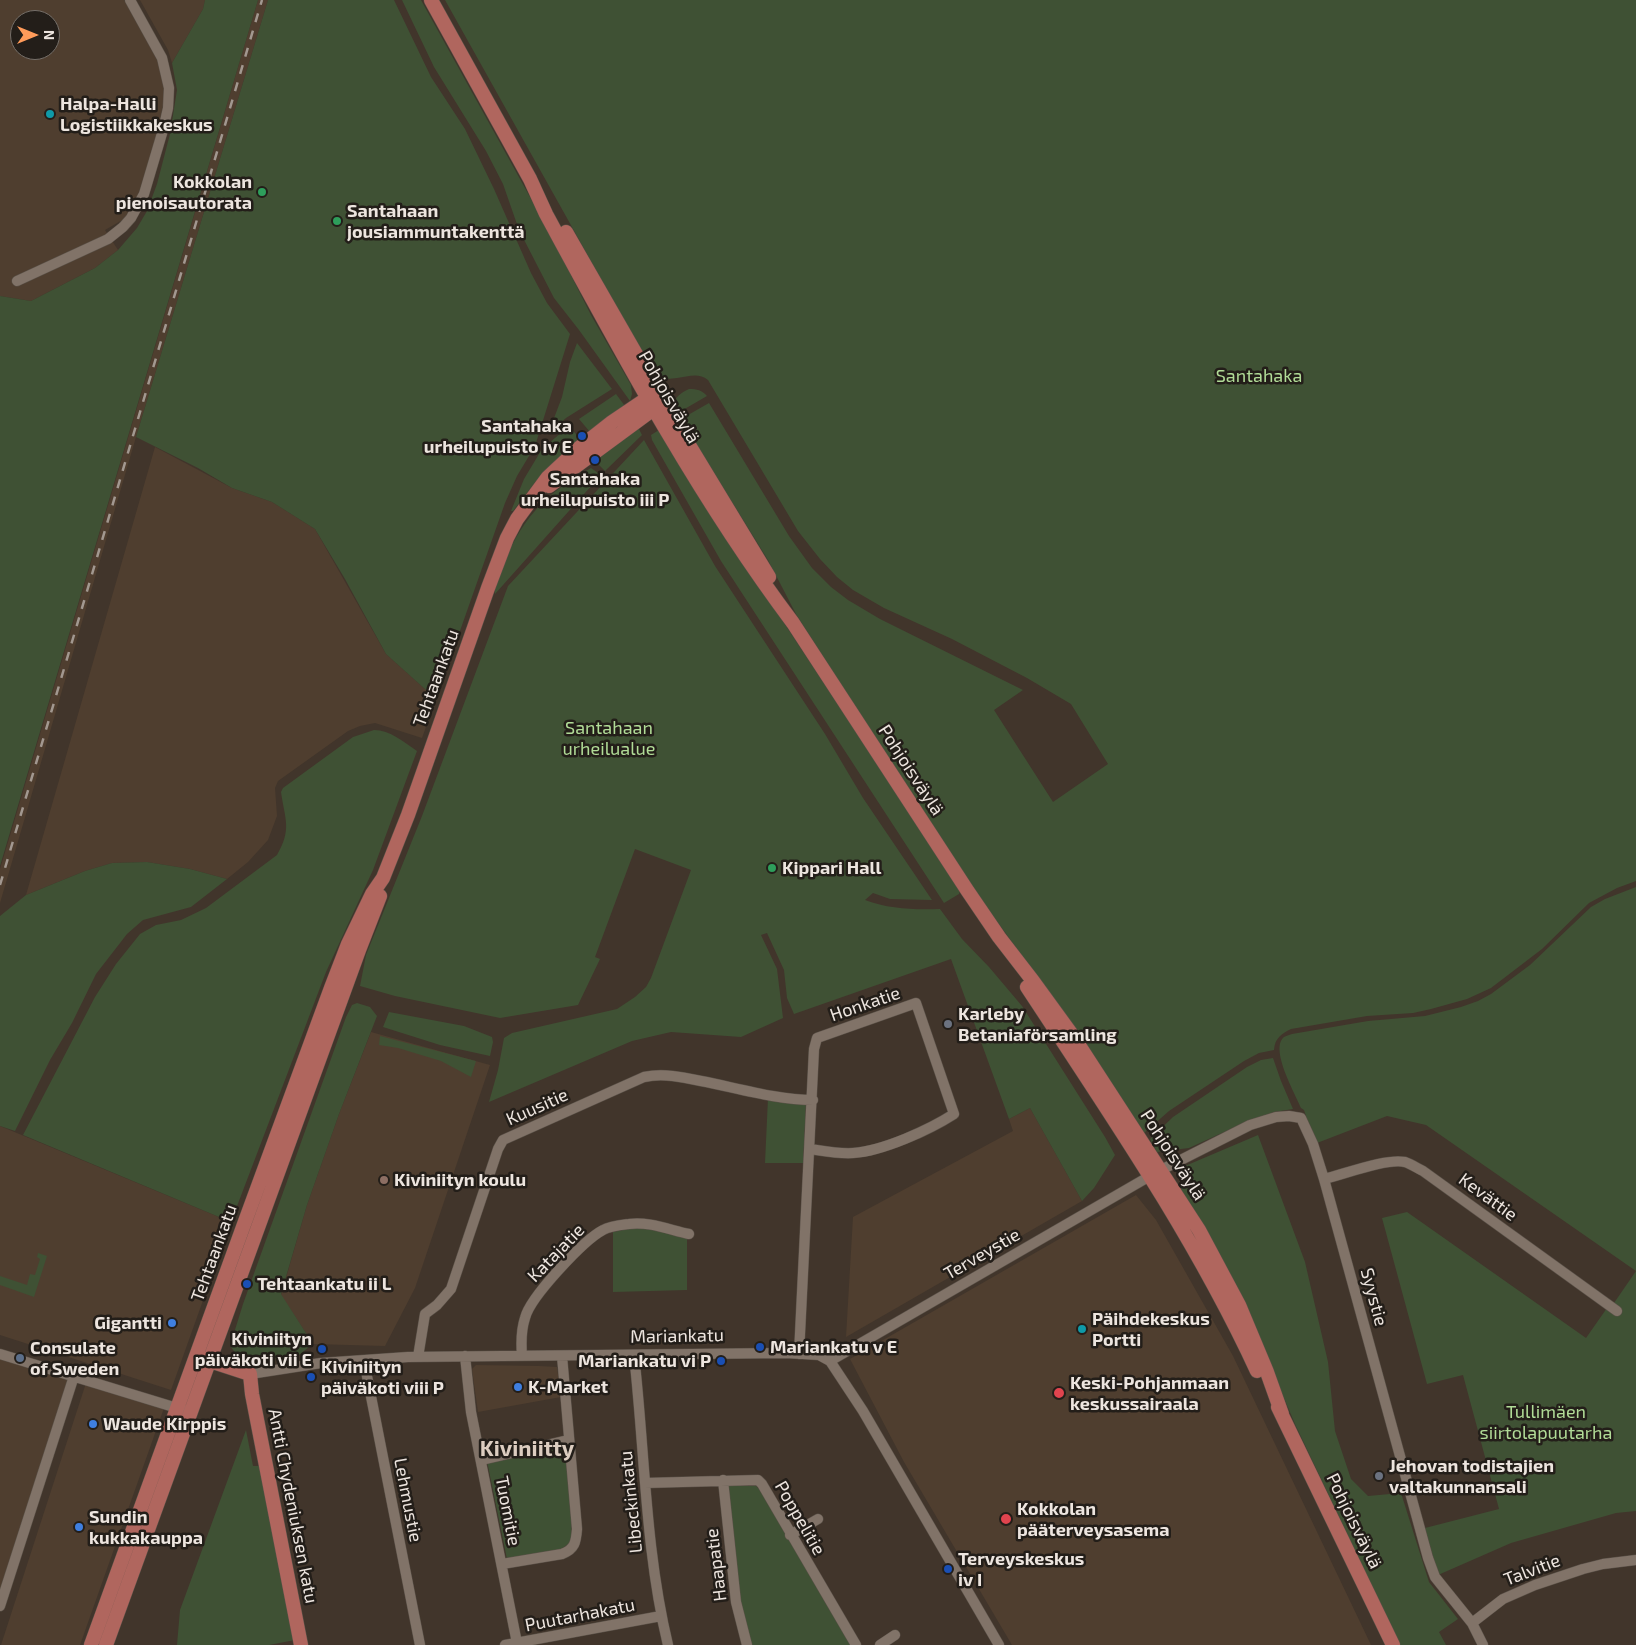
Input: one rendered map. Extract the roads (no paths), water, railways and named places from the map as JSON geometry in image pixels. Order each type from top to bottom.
[{"type":"main road","name":"Pohjoisväylä","points":[[431,0],[530,179],[554,212],[655,400],[756,554],[793,623],[999,937],[1073,1036],[1156,1173],[1226,1306],[1260,1377],[1282,1414],[1393,1645]]},
{"type":"main road","name":"Tehtaankatu","points":[[106,1645],[184,1410],[196,1357],[348,944],[372,894],[382,878],[408,815],[507,538],[517,519],[548,477],[579,448],[630,408],[655,400]]},
{"type":"main road","name":"Tehtaankatu","points":[[92,1645],[184,1410],[210,1362],[359,950],[381,896],[382,878]]},
{"type":"main road","name":"Mariankatu","points":[[196,1357],[250,1374]]},
{"type":"main road","name":"Antti Chydeniuksen katu","points":[[250,1374],[252,1394],[301,1645]]},
{"type":"street","points":[[17,281],[108,239],[131,218],[144,194],[163,130],[168,108],[169,88],[162,58],[130,0]]},
{"type":"street","name":"Honkatie","points":[[799,1354],[810,1149],[813,1100],[814,1049],[817,1038],[916,1003],[954,1114],[928,1129],[864,1151],[844,1153],[810,1149]]},
{"type":"street","name":"Kuusitie","points":[[418,1356],[425,1314],[437,1305],[451,1289],[498,1149],[503,1140],[644,1076],[681,1077],[803,1100],[813,1100]]},
{"type":"street","name":"Syystie","points":[[1156,1173],[1250,1125],[1276,1117],[1289,1116],[1301,1118],[1313,1144],[1324,1179],[1428,1558],[1435,1578],[1472,1623]]},
{"type":"street","name":"Kevättie","points":[[1324,1179],[1380,1164],[1396,1162],[1406,1163],[1423,1170],[1617,1311]]},
{"type":"street","name":"Terveystie","points":[[830,1361],[1156,1173]]},
{"type":"street","name":"Katajatie","points":[[522,1356],[521,1335],[525,1316],[531,1305],[542,1289],[593,1237],[604,1229],[637,1223],[689,1234]]},
{"type":"street","points":[[0,1354],[184,1410]]},
{"type":"street","name":"Mariankatu","points":[[250,1374],[321,1363],[418,1356],[819,1354],[830,1361]]},
{"type":"street","name":"Tuomitie","points":[[465,1356],[472,1412],[517,1643]]},
{"type":"street","points":[[502,1564],[562,1554],[568,1551],[576,1542],[577,1529],[562,1356]]},
{"type":"street","name":"Libeckinkatu","points":[[634,1356],[645,1483],[661,1616],[668,1645]]},
{"type":"street","name":"Lehmustie","points":[[364,1361],[420,1645]]},
{"type":"street","points":[[830,1361],[863,1411],[999,1645]]},
{"type":"street","points":[[0,1606],[74,1376]]},
{"type":"street","points":[[482,1460],[568,1440]]},
{"type":"street","name":"Haapatie","points":[[723,1480],[736,1602],[747,1645]]},
{"type":"street","name":"Poppelitie","points":[[645,1483],[758,1480],[856,1645]]},
{"type":"street","points":[[790,1535],[818,1519]]},
{"type":"street","name":"Talvitie","points":[[1472,1623],[1503,1599],[1529,1587],[1582,1568],[1636,1560]]},
{"type":"street","name":"Puutarhakatu","points":[[504,1645],[539,1642],[661,1616]]},
{"type":"street","points":[[1472,1623],[1483,1645]]},
{"type":"street","points":[[880,1645],[895,1635]]},
{"type":"railway","points":[[0,885],[262,0]]},
{"type":"place","name":"Halpa-Halli Logistiikkakeskus","points":[[50,114]]},
{"type":"place","name":"Kokkolan pienoisautorata","points":[[262,192]]},
{"type":"place","name":"Santahaan jousiammuntakenttä","points":[[337,221]]},
{"type":"place","name":"Santahaka urheilupuisto iv E","points":[[582,436]]},
{"type":"place","name":"Santahaka urheilupuisto iii P","points":[[595,460]]},
{"type":"place","name":"Kippari Hall","points":[[772,868]]},
{"type":"place","name":"Karleby Betaniaförsamling","points":[[948,1024]]},
{"type":"place","name":"Kiviniityn koulu","points":[[384,1180]]},
{"type":"place","name":"Tehtaankatu ii L","points":[[247,1284]]},
{"type":"place","name":"Gigantti","points":[[172,1323]]},
{"type":"place","name":"Päihdekeskus Portti","points":[[1082,1329]]},
{"type":"place","name":"Mariankatu v E","points":[[760,1347]]},
{"type":"place","name":"Kiviniityn päiväkoti vii E","points":[[322,1349]]},
{"type":"place","name":"Consulate of Sweden","points":[[20,1358]]},
{"type":"place","name":"Mariankatu vi P","points":[[721,1361]]},
{"type":"place","name":"Kiviniityn päiväkoti viii P","points":[[311,1377]]},
{"type":"place","name":"K-Market","points":[[518,1387]]},
{"type":"place","name":"Keski-Pohjanmaan keskussairaala","points":[[1059,1393]]},
{"type":"place","name":"Waude Kirppis","points":[[93,1424]]},
{"type":"place","name":"Jehovan todistajien valtakunnansali","points":[[1379,1476]]},
{"type":"place","name":"Kokkolan pääterveysasema","points":[[1006,1519]]},
{"type":"place","name":"Sundin kukkakauppa","points":[[79,1527]]},
{"type":"place","name":"Terveyskeskus iv I","points":[[948,1569]]},
{"type":"district","name":"Kiviniitty","points":[[527,1449]]},
{"type":"park label","name":"Santahaka","points":[[1259,376]]},
{"type":"park label","name":"Santahaan urheilualue","points":[[609,738]]},
{"type":"park label","name":"Tullimäen siirtolapuutarha","points":[[1546,1422]]}]
